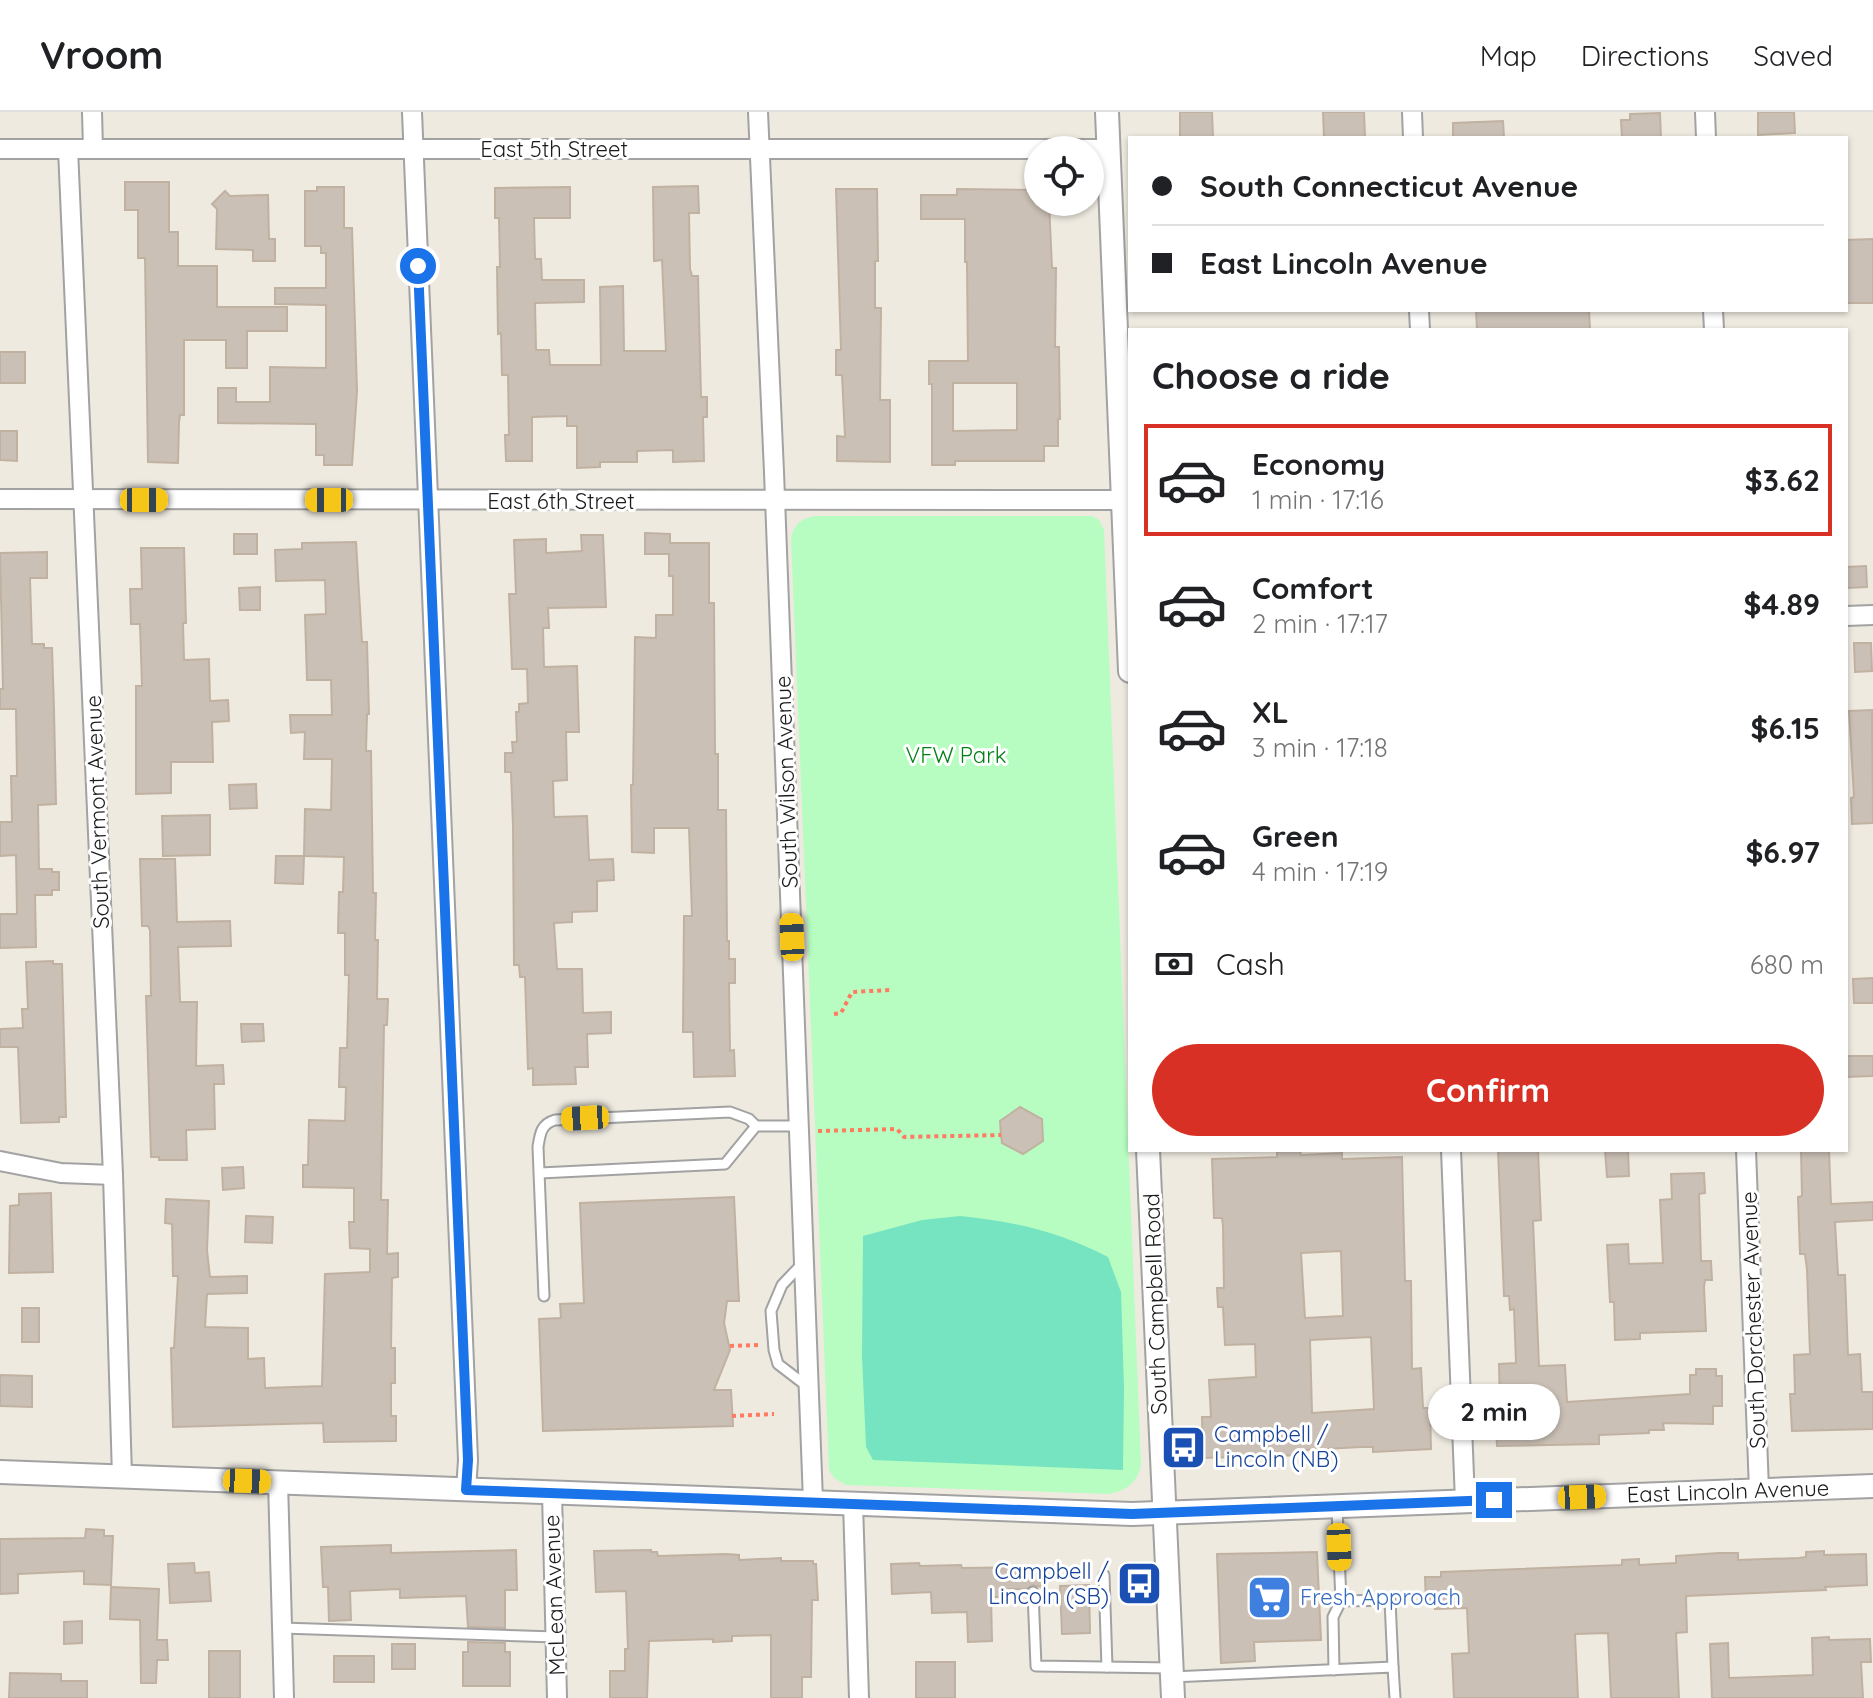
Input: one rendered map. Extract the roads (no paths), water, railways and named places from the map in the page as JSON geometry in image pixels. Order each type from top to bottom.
[{"type":"street","points":[[92,112],[93,149]]},
{"type":"street","points":[[412,112],[468,1460],[466,1490]]},
{"type":"street","name":"South Wilson Avenue","points":[[758,112],[813,1501]]},
{"type":"street","points":[[1107,112],[1128,623]]},
{"type":"street","points":[[1412,112],[1413,136]]},
{"type":"street","points":[[1705,112],[1706,136]]},
{"type":"street","name":"East 5th Street","points":[[0,149],[1108,149]]},
{"type":"street","name":"South Vermont Avenue","points":[[68,149],[113,1175],[122,1476]]},
{"type":"street","name":"East 6th Street","points":[[0,499],[1122,500]]},
{"type":"street","points":[[1848,616],[1873,615]]},
{"type":"street","name":"South Campbell Road","points":[[1148,1152],[1173,1681]]},
{"type":"street","points":[[1451,1152],[1465,1501]]},
{"type":"street","name":"South Dorchester Avenue","points":[[1746,1152],[1759,1490]]},
{"type":"street","points":[[0,1161],[70,1174],[113,1175]]},
{"type":"street","name":"East Lincoln Avenue","points":[[0,1472],[1164,1513],[1873,1486]]},
{"type":"street","points":[[278,1482],[284,1698]]},
{"type":"street","name":"McLean Avenue","points":[[552,1493],[557,1698]]},
{"type":"street","points":[[853,1503],[859,1698]]},
{"type":"lane","points":[[544,1296],[538,1147],[540,1131],[547,1122],[730,1112],[749,1119],[756,1126],[800,1128]]},
{"type":"lane","points":[[540,1173],[725,1164],[756,1126]]},
{"type":"lane","points":[[805,1261],[782,1285],[771,1311],[778,1364],[809,1388]]},
{"type":"lane","points":[[1334,1670],[1333,1617],[1341,1601],[1337,1507]]},
{"type":"lane","points":[[1104,1575],[1107,1667]]},
{"type":"lane","points":[[1033,1592],[1036,1666],[1107,1667],[1173,1681],[1393,1667]]},
{"type":"lane","points":[[1341,1601],[1390,1600],[1395,1698]]},
{"type":"lane","points":[[282,1628],[556,1637]]},
{"type":"place","name":"Campbell / Lincoln (NB)","points":[[1183,1447]]},
{"type":"place","name":"Campbell / Lincoln (SB)","points":[[1140,1584]]},
{"type":"place","name":"Fresh Approach","points":[[1269,1597]]},
{"type":"park label","name":"VFW Park","points":[[956,755]]}]
